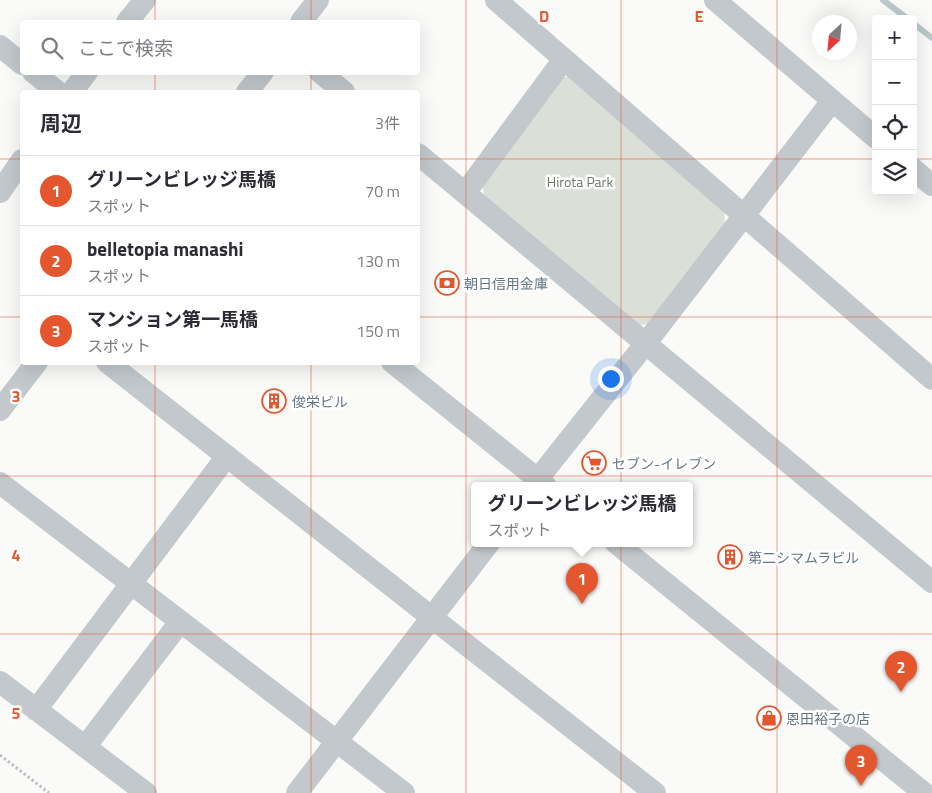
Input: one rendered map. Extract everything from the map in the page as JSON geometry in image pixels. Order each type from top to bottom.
[{"type":"street","points":[[129,20],[145,0]]},
{"type":"street","points":[[303,20],[318,0]]},
{"type":"street","points":[[496,0],[932,379]]},
{"type":"street","points":[[715,0],[872,135]]},
{"type":"street","points":[[0,46],[20,62]]},
{"type":"street","points":[[465,193],[564,59]]},
{"type":"street","points":[[37,75],[56,90]]},
{"type":"street","points":[[74,90],[86,75]]},
{"type":"street","points":[[249,90],[261,75]]},
{"type":"street","points":[[324,75],[342,90]]},
{"type":"street","points":[[539,482],[832,101]]},
{"type":"street","points":[[420,156],[932,582]]},
{"type":"street","points":[[0,192],[20,163]]},
{"type":"street","points":[[917,173],[932,185]]},
{"type":"street","points":[[0,410],[35,365]]},
{"type":"street","points":[[111,365],[655,793]]},
{"type":"street","points":[[396,365],[537,482]]},
{"type":"street","points":[[36,710],[226,456]]},
{"type":"street","points":[[0,483],[404,793]]},
{"type":"street","points":[[297,793],[485,547]]},
{"type":"street","points":[[621,547],[924,793]]},
{"type":"street","points":[[85,747],[180,622]]},
{"type":"street","points":[[0,682],[146,793]]},
{"type":"path","points":[[0,755],[49,793]]},
{"type":"green space","name":"Hirota Park","points":[[563,77],[569,77],[724,207],[725,227],[650,324],[638,325],[484,198],[483,186]]},
{"type":"waterway","points":[[883,0],[903,15]]},
{"type":"waterway","points":[[917,26],[932,38]]},
{"type":"place","name":"朝日信用金庫","points":[[447,283]]},
{"type":"place","name":"俊栄ビル","points":[[274,401]]},
{"type":"place","name":"セブン-イレブン","points":[[594,463]]},
{"type":"place","name":"第二シマムラビル","points":[[730,557]]},
{"type":"place","name":"グリーンビレッジ馬橋","points":[[582,604]]},
{"type":"place","name":"belletopia manashi","points":[[901,692]]},
{"type":"place","name":"恩田裕子の店","points":[[769,718]]},
{"type":"place","name":"マンション第一馬橋","points":[[861,786]]}]
